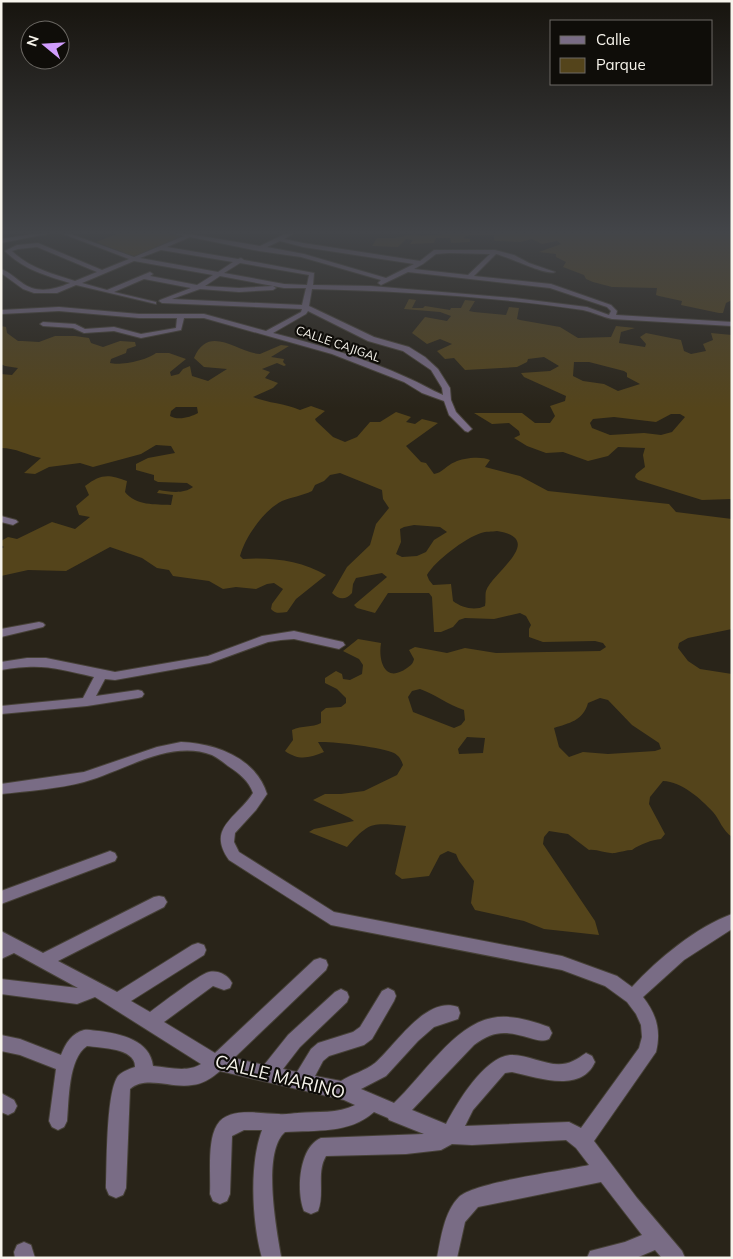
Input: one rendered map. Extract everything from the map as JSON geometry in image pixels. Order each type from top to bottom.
[{"type":"street","points":[[35,291],[58,291]]},
{"type":"street","points":[[104,291],[158,302],[305,307],[371,339],[406,349],[422,358],[434,369],[446,388],[447,400],[452,413],[468,429]]},
{"type":"street","points":[[130,316],[158,302],[189,291]]},
{"type":"street","points":[[267,333],[304,313],[307,291]]},
{"type":"street","points":[[404,291],[514,300],[587,309],[604,316],[732,324]]},
{"type":"street","points":[[565,291],[609,306],[614,311],[612,316]]},
{"type":"street","name":"CALLE CAJIGAL","points":[[1,312],[59,309],[130,316],[204,316],[335,352],[407,380],[425,391],[447,400]]},
{"type":"street","points":[[43,324],[75,326],[84,331],[114,329],[134,335],[146,336],[179,329],[182,316]]},
{"type":"street","points":[[1,519],[13,522]]},
{"type":"street","points":[[1,633],[39,625]]},
{"type":"street","points":[[1,666],[25,662],[52,663],[100,676],[115,676],[210,659],[266,639],[281,636],[294,636],[339,645]]},
{"type":"street","points":[[87,702],[100,676]]},
{"type":"street","points":[[1,710],[87,702],[138,694]]},
{"type":"street","points":[[1,788],[86,776],[142,755],[170,748],[207,748],[225,754],[251,776],[257,782],[260,794],[250,808],[228,830],[228,849],[234,856],[331,918],[562,963],[611,981],[633,997],[642,1009],[649,1025],[651,1037],[647,1052],[583,1141]]},
{"type":"street","points":[[1,898],[28,890],[76,868],[110,857]]},
{"type":"street","points":[[44,961],[60,951],[159,902]]},
{"type":"street","points":[[633,997],[652,976],[686,949],[732,922]]},
{"type":"street","name":"CALLE MARINO","points":[[6,945],[44,961],[95,988],[206,1058],[218,1062],[344,1091],[395,1114],[450,1135],[472,1136],[569,1131],[583,1141],[630,1205],[675,1258]]},
{"type":"street","points":[[117,1001],[198,950]]},
{"type":"street","points":[[116,1188],[121,1089],[130,1078],[144,1074],[191,1077],[203,1073],[218,1062],[320,965]]},
{"type":"street","points":[[150,1022],[210,979],[217,979],[224,983]]},
{"type":"street","points":[[1,986],[77,996],[86,994],[95,988]]},
{"type":"street","points":[[302,1081],[317,1055],[324,1049],[353,1041],[366,1033],[388,996]]},
{"type":"street","points":[[268,1074],[294,1041],[342,997]]},
{"type":"street","points":[[344,1091],[382,1068],[421,1025],[435,1017],[452,1013]]},
{"type":"street","points":[[395,1114],[477,1032],[490,1026],[503,1025],[543,1033]]},
{"type":"street","points":[[58,1121],[66,1065],[73,1046],[85,1038],[123,1044],[136,1049],[144,1059],[144,1074]]},
{"type":"street","points":[[1,1043],[20,1047],[66,1065]]},
{"type":"street","points":[[311,1204],[311,1163],[320,1147],[406,1145],[441,1141],[450,1135],[467,1104],[500,1066],[512,1063],[555,1073],[576,1070],[586,1062]]},
{"type":"street","points":[[220,1194],[221,1140],[224,1130],[234,1124],[247,1121],[281,1124],[344,1119],[358,1114],[371,1103]]},
{"type":"street","points":[[272,1256],[265,1214],[265,1162],[268,1136],[281,1124]]},
{"type":"street","points":[[447,1258],[458,1213],[467,1201],[517,1188],[571,1180],[606,1170]]},
{"type":"street","points":[[597,1258],[626,1252],[658,1238]]},
{"type":"green space","points":[[657,291],[732,291],[732,300],[726,303],[723,313],[719,313],[681,305],[682,301],[656,295]]},
{"type":"green space","points":[[409,299],[416,300],[412,308],[423,308],[425,306],[450,310],[451,308],[461,308],[465,300],[475,301],[469,311],[506,315],[509,307],[519,308],[517,319],[560,327],[578,338],[611,337],[616,326],[635,328],[621,332],[619,343],[645,347],[646,344],[640,337],[646,333],[681,340],[684,351],[691,354],[706,351],[703,344],[713,340],[711,333],[732,335],[732,499],[702,500],[638,480],[635,477],[636,474],[645,467],[643,455],[645,448],[618,447],[608,456],[588,461],[563,452],[546,453],[527,446],[514,438],[520,435],[519,431],[509,423],[492,424],[474,413],[522,413],[535,423],[550,423],[555,416],[550,406],[565,401],[566,396],[524,377],[521,373],[550,371],[559,366],[544,357],[528,359],[527,362],[517,367],[465,370],[454,358],[445,359],[437,351],[452,344],[440,339],[427,344],[412,333],[425,317],[447,321],[451,316],[440,312],[404,309]],"holes":[[[574,362],[589,362],[624,371],[627,373],[627,377],[640,384],[618,391],[604,384],[583,381],[573,376]],[[671,414],[680,414],[685,417],[672,432],[661,435],[644,433],[610,435],[592,428],[590,423],[593,419],[614,417],[656,422]]]},
{"type":"green space","points":[[1,326],[6,327],[7,333],[18,341],[39,342],[55,336],[75,336],[89,338],[91,343],[103,347],[120,341],[135,342],[136,346],[127,349],[126,353],[111,359],[110,363],[127,363],[147,358],[156,353],[169,353],[186,359],[170,372],[171,376],[179,374],[183,369],[190,366],[192,376],[208,381],[227,369],[204,367],[194,358],[200,348],[207,342],[224,342],[260,354],[281,345],[289,346],[271,357],[284,359],[283,362],[286,365],[277,363],[262,369],[270,372],[265,378],[278,383],[273,388],[253,397],[300,410],[311,406],[325,411],[315,419],[316,421],[333,437],[345,442],[357,437],[370,422],[380,422],[396,412],[411,417],[406,422],[415,424],[422,419],[438,423],[406,446],[421,462],[426,463],[434,474],[458,461],[482,458],[490,460],[485,467],[520,476],[548,491],[669,504],[676,512],[732,519],[732,629],[688,638],[679,643],[678,648],[688,661],[700,669],[732,674],[732,837],[713,812],[696,796],[677,784],[663,781],[650,797],[649,804],[665,834],[661,839],[646,843],[632,850],[612,853],[589,850],[568,834],[549,831],[544,837],[543,844],[595,921],[599,935],[544,929],[524,921],[475,910],[471,903],[474,881],[456,854],[448,851],[440,855],[429,876],[402,879],[395,874],[406,826],[378,824],[372,826],[361,832],[347,847],[309,832],[314,829],[354,821],[313,800],[325,794],[364,791],[397,775],[403,765],[400,758],[394,753],[345,743],[318,742],[324,752],[309,757],[295,756],[285,751],[293,740],[292,730],[321,723],[321,712],[326,708],[341,707],[346,703],[346,698],[337,689],[325,683],[325,678],[336,671],[342,674],[343,679],[350,680],[362,674],[363,665],[359,659],[343,651],[358,639],[381,643],[382,663],[388,672],[393,673],[399,672],[412,664],[414,659],[409,650],[415,647],[447,653],[465,648],[496,653],[600,651],[606,647],[603,643],[595,641],[543,642],[529,637],[531,625],[526,616],[520,613],[494,619],[465,618],[459,620],[453,627],[441,632],[434,632],[432,597],[429,593],[388,593],[375,613],[357,608],[354,605],[387,577],[382,573],[356,578],[352,593],[345,598],[335,595],[332,593],[347,567],[370,545],[376,524],[389,508],[383,499],[382,490],[340,473],[330,475],[324,481],[315,485],[312,491],[275,505],[256,525],[246,541],[240,556],[243,559],[265,559],[297,563],[326,575],[296,599],[287,612],[280,613],[271,609],[272,604],[283,589],[274,583],[256,589],[236,587],[223,589],[209,581],[173,576],[169,570],[157,568],[142,558],[110,547],[66,571],[28,570],[1,576],[1,549],[4,547],[1,545],[1,541],[8,537],[17,539],[52,522],[75,529],[90,517],[79,515],[76,506],[89,495],[85,486],[100,477],[110,476],[127,481],[125,492],[129,497],[140,502],[152,504],[171,505],[173,495],[157,493],[159,490],[181,492],[193,487],[187,483],[158,482],[154,480],[154,475],[136,470],[136,464],[148,458],[175,453],[171,446],[156,445],[141,454],[93,467],[80,463],[49,467],[35,474],[24,473],[41,458],[17,450],[1,448],[1,374],[12,375],[18,368],[1,364]],"holes":[[[176,407],[197,407],[198,413],[188,417],[177,418],[170,416],[171,411]],[[414,525],[440,527],[447,532],[434,540],[426,552],[417,556],[402,557],[396,554],[401,542],[400,529]],[[497,531],[511,535],[517,541],[517,549],[513,557],[486,591],[485,606],[469,608],[453,601],[451,584],[433,585],[427,575],[443,557],[459,545],[485,532]],[[420,689],[464,710],[465,720],[461,725],[454,728],[413,712],[408,697],[412,691]],[[600,698],[608,700],[632,725],[659,743],[661,749],[608,754],[583,752],[569,757],[559,747],[554,728],[579,718],[588,703]],[[467,737],[485,738],[483,753],[459,754],[458,749]]]}]
